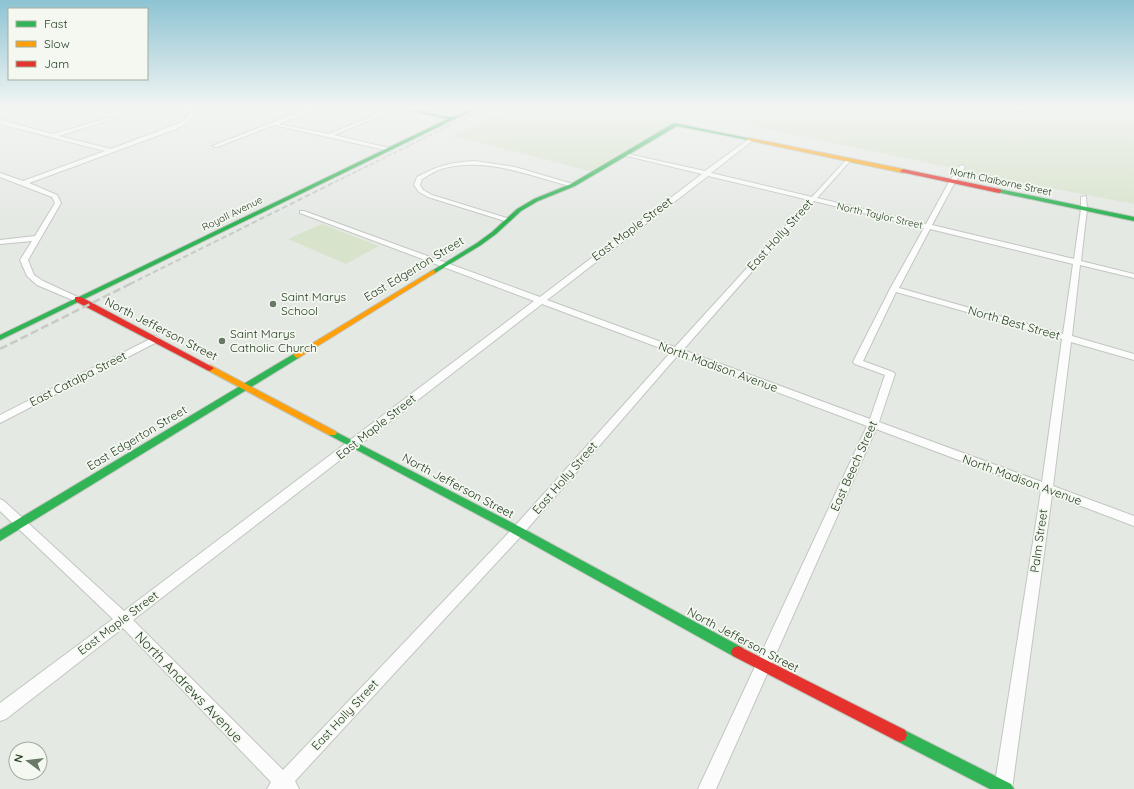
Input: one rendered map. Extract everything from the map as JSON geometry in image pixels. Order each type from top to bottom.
[{"type":"street","points":[[85,145],[111,152]]},
{"type":"street","points":[[24,183],[130,145]]},
{"type":"street","points":[[376,145],[390,148]]},
{"type":"street","name":"Royall Avenue","points":[[0,338],[397,145]]},
{"type":"street","name":"East Edgerton Street","points":[[0,536],[479,244],[518,210],[536,200],[573,184],[641,145]]},
{"type":"street","name":"East Maple Street","points":[[0,713],[744,145]]},
{"type":"street","name":"North Claiborne Street","points":[[774,145],[1134,219]]},
{"type":"street","name":"North Taylor Street","points":[[625,154],[1134,276]]},
{"type":"street","name":"East Holly Street","points":[[283,787],[518,531],[848,160]]},
{"type":"street","points":[[508,220],[430,196],[421,191],[417,185],[418,178],[442,166],[457,163],[479,162],[573,184]]},
{"type":"street","name":"East Beech Street","points":[[707,789],[873,424],[890,374],[858,362],[894,289],[952,182],[962,167]]},
{"type":"street","name":"North Jefferson Street","points":[[0,175],[55,196],[58,203],[24,260],[31,276],[40,283],[78,299],[156,339],[518,531],[764,666],[1004,788]]},
{"type":"street","name":"Palm Street","points":[[1004,788],[1047,489],[1084,209],[1084,197]]},
{"type":"street","name":"North Madison Avenue","points":[[302,212],[1134,521]]},
{"type":"street","points":[[0,242],[37,238]]},
{"type":"street","name":"North Best Street","points":[[894,289],[1134,357]]},
{"type":"street","name":"East Catalpa Street","points":[[0,419],[156,339]]},
{"type":"street","name":"North Andrews Avenue","points":[[0,504],[123,619],[283,787]]},
{"type":"green space","points":[[488,145],[637,145],[593,172]]},
{"type":"green space","points":[[841,145],[1134,145],[1134,204],[1019,182]]},
{"type":"green space","points":[[322,224],[379,246],[346,264],[288,239]]},
{"type":"railway","points":[[329,185],[410,145]]},
{"type":"railway","points":[[130,284],[331,184]]},
{"type":"railway","points":[[0,349],[130,284]]},
{"type":"traffic: fast","points":[[0,338],[399,145]]},
{"type":"traffic: fast","points":[[433,272],[479,244],[494,233],[519,210],[536,200],[573,185],[641,145]]},
{"type":"traffic: fast","points":[[999,191],[1134,219]]},
{"type":"traffic: fast","points":[[0,536],[297,355]]},
{"type":"traffic: fast","points":[[332,433],[518,531],[738,652]]},
{"type":"traffic: fast","points":[[900,735],[1006,789]]},
{"type":"traffic: slow","points":[[777,145],[903,171]]},
{"type":"traffic: slow","points":[[297,355],[433,272]]},
{"type":"traffic: slow","points":[[210,368],[332,433]]},
{"type":"traffic: jam","points":[[903,171],[999,191]]},
{"type":"traffic: jam","points":[[78,299],[210,368]]},
{"type":"traffic: jam","points":[[738,652],[900,735]]},
{"type":"place","name":"Saint Marys School","points":[[273,304]]},
{"type":"place","name":"Saint Marys Catholic Church","points":[[222,341]]}]
